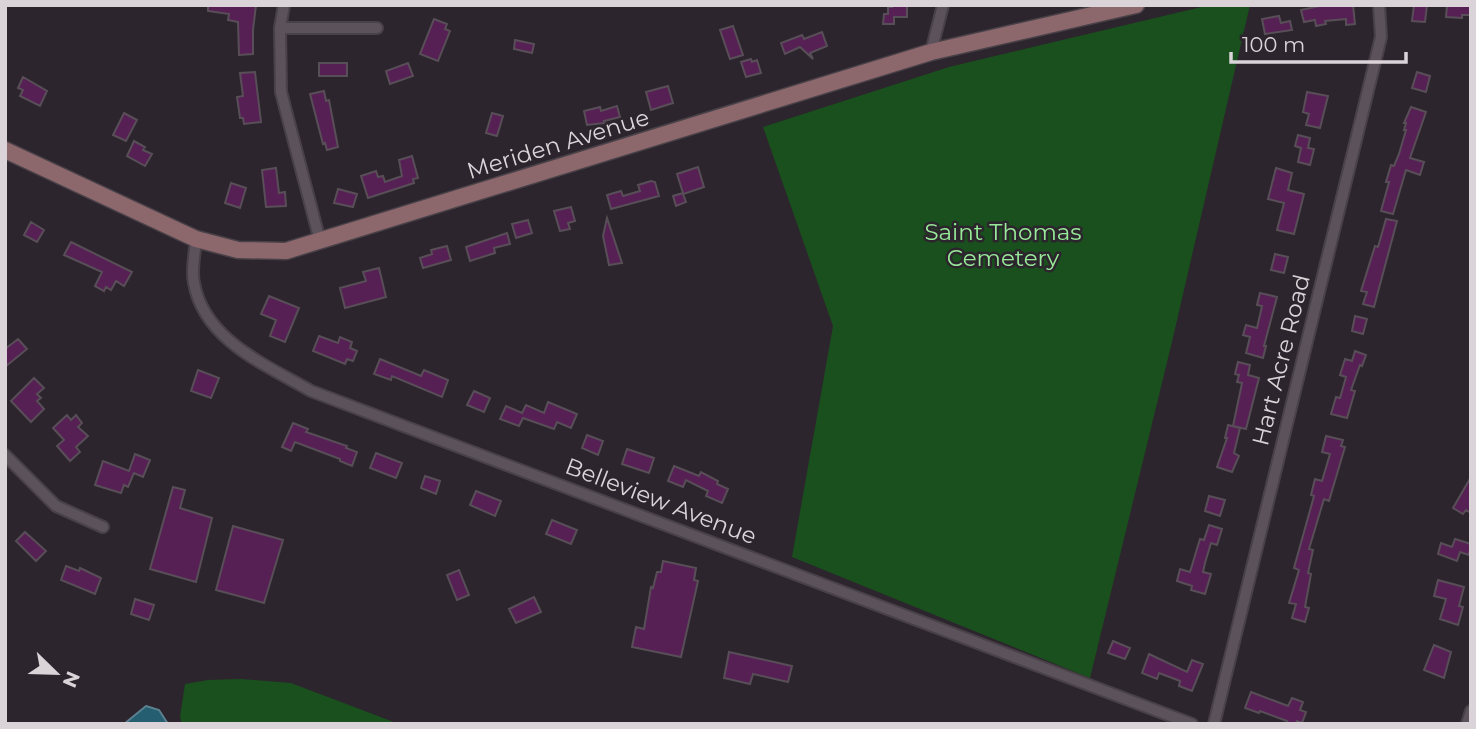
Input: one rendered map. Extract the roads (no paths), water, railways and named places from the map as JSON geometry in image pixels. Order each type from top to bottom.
[{"type":"main road","name":"Meriden Avenue","points":[[5,150],[196,239],[238,250],[286,251],[931,52],[1136,5]]},
{"type":"street","points":[[284,5],[280,28],[281,92],[320,241]]},
{"type":"street","points":[[931,52],[943,5]]},
{"type":"street","name":"Hart Acre Road","points":[[1214,724],[1381,37],[1379,5]]},
{"type":"street","points":[[280,28],[377,28]]},
{"type":"street","name":"Belleview Avenue","points":[[196,239],[193,283],[207,318],[240,350],[311,391],[1192,724]]},
{"type":"street","points":[[5,455],[56,506],[103,527]]},
{"type":"street","points":[[1467,724],[1471,711]]},
{"type":"water","points":[[146,706],[159,710],[168,724],[124,724]]},
{"type":"park label","name":"Saint Thomas Cemetery","points":[[1003,245]]}]
